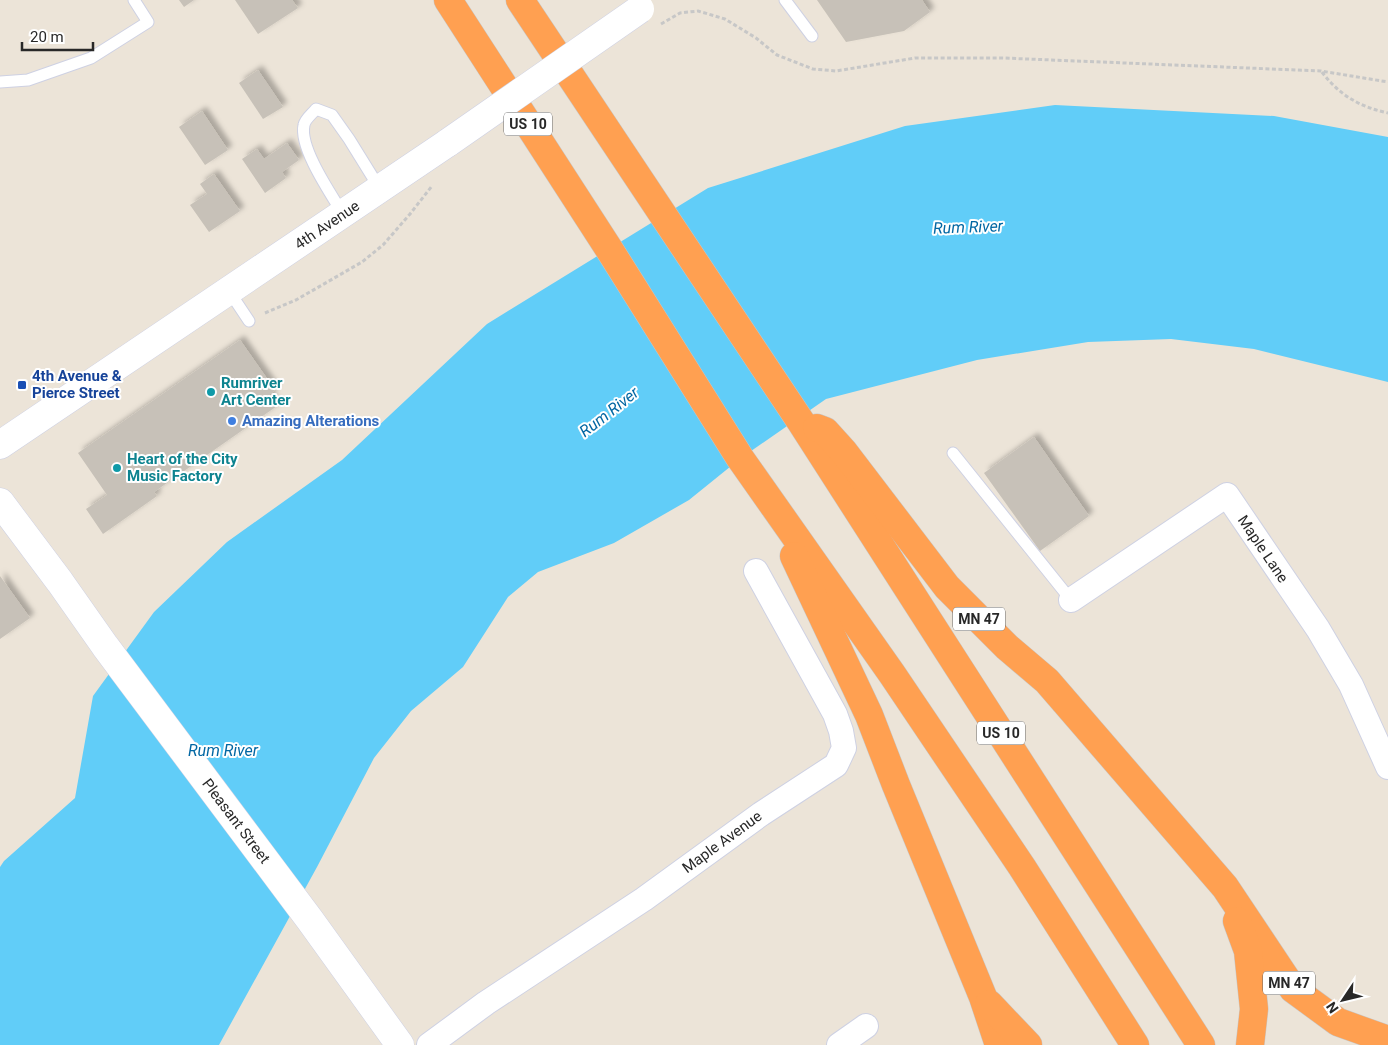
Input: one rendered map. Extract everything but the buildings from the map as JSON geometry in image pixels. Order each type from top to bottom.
[{"type":"highway","name":"US 10","points":[[448,0],[609,249],[740,458],[771,499],[1022,866],[1135,1045]]},
{"type":"highway","name":"US 10","points":[[520,0],[649,196],[802,422],[1201,1045]]},
{"type":"highway","name":"MN 47","points":[[802,422],[825,431],[844,452],[947,587],[1007,647],[1047,681],[1225,886],[1293,988],[1338,1022],[1388,1040]]},
{"type":"highway","points":[[771,499],[784,536],[869,715],[983,997],[1000,1045]]},
{"type":"highway","points":[[1225,886],[1248,951],[1254,1009],[1250,1045]]},
{"type":"highway","points":[[983,997],[1028,1045]]},
{"type":"street","name":"4th Avenue","points":[[0,445],[449,142],[651,11]]},
{"type":"street","name":"Maple Lane","points":[[1071,600],[1227,495],[1318,629],[1351,685],[1388,767]]},
{"type":"street","name":"Pleasant Street","points":[[0,502],[310,920],[400,1045]]},
{"type":"street","name":"Maple Avenue","points":[[429,1045],[486,1003],[644,899],[761,814],[836,765],[844,748],[835,714],[756,570]]},
{"type":"street","points":[[839,1045],[866,1026]]},
{"type":"lane","points":[[0,82],[28,80],[91,58],[148,22],[134,0]]},
{"type":"lane","points":[[785,0],[812,36]]},
{"type":"lane","points":[[343,214],[307,150],[304,123],[316,109],[332,115],[380,189]]},
{"type":"lane","points":[[229,291],[249,321]]},
{"type":"lane","points":[[954,453],[1071,600]]},
{"type":"path","points":[[651,11],[680,13],[698,11],[725,19],[756,38],[778,55],[813,69],[836,71],[915,58],[1003,58],[1321,71],[1388,82]]},
{"type":"path","points":[[1321,71],[1333,87],[1352,100],[1388,113]]},
{"type":"path","points":[[249,321],[296,300],[362,262],[383,245],[434,184]]},
{"type":"water","name":"Rum River","points":[[1055,105],[1274,116],[1388,137],[1388,382],[1254,349],[1171,339],[1088,342],[977,360],[826,399],[741,458],[689,500],[614,543],[538,572],[508,597],[463,667],[411,711],[374,758],[317,867],[219,1045],[0,1045],[0,867],[4,861],[75,798],[93,696],[154,612],[227,542],[342,460],[487,324],[708,188],[905,126]]},
{"type":"place","name":"4th Avenue & Pierce Street","points":[[22,385]]},
{"type":"place","name":"Rumriver Art Center","points":[[211,392]]},
{"type":"place","name":"Amazing Alterations","points":[[232,421]]},
{"type":"place","name":"Heart of the City Music Factory","points":[[117,468]]}]
